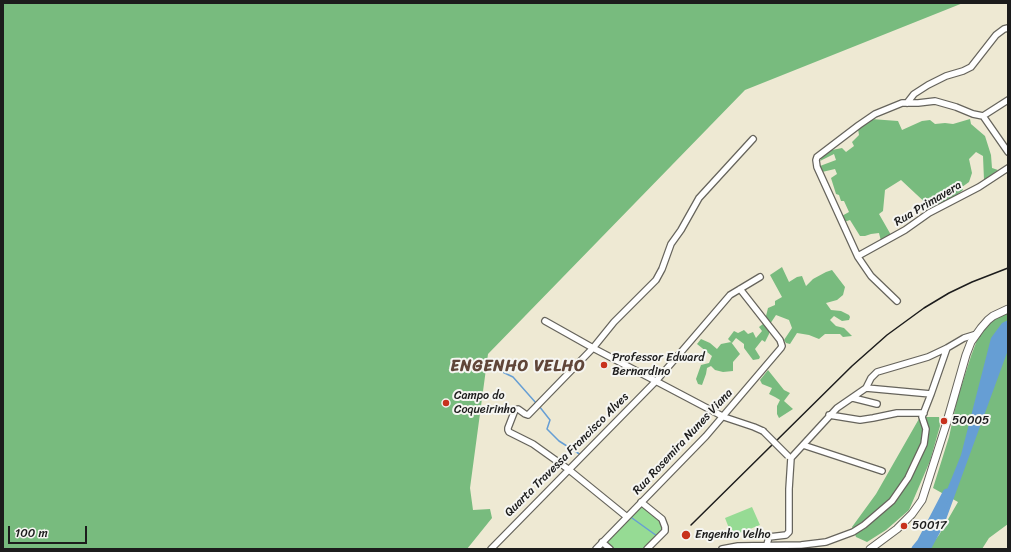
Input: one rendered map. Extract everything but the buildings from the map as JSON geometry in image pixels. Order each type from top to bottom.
[{"type":"main road","points":[[870,549],[897,529],[912,514],[922,500],[971,342],[981,328],[993,316],[1008,309]]},
{"type":"street","points":[[907,103],[914,94],[928,85],[946,76],[971,67],[996,35],[1008,28]]},
{"type":"street","points":[[983,116],[1008,100]]},
{"type":"street","points":[[897,301],[871,276],[858,256],[816,163],[817,157],[875,114],[898,104],[937,101],[983,116],[1008,152]]},
{"type":"street","points":[[627,517],[568,469],[538,447],[508,430],[514,412],[516,409],[526,415],[535,407],[593,348],[614,322],[660,275],[671,244],[681,230],[699,198],[753,140]]},
{"type":"street","name":"Rua Primavera","points":[[858,256],[905,230],[928,213],[979,187],[1008,168]]},
{"type":"street","name":"Quarta Travessa Francisco Alves","points":[[491,549],[657,380],[730,295],[760,276]]},
{"type":"street","name":"Rua Rosemira Nunes Viana","points":[[596,549],[697,447],[778,353],[782,346],[780,340],[740,289]]},
{"type":"street","points":[[545,321],[593,348],[724,416],[763,431],[790,457]]},
{"type":"street","points":[[766,547],[769,538],[788,533],[790,457],[829,416],[837,408],[866,388],[874,375],[879,371],[920,360],[947,348],[964,338],[977,334]]},
{"type":"street","points":[[722,549],[738,546],[766,547],[826,542],[853,532],[883,510],[902,488],[920,453],[926,436],[926,427],[922,418],[947,348]]},
{"type":"street","points":[[866,388],[931,394]]},
{"type":"street","points":[[853,398],[877,404]]},
{"type":"street","points":[[829,416],[860,420],[902,412],[924,413]]},
{"type":"street","points":[[803,445],[882,471]]},
{"type":"street","points":[[641,502],[662,520],[666,527],[647,549]]},
{"type":"street","points":[[602,542],[610,549]]},
{"type":"green space","points":[[3,3],[963,3],[745,90],[488,354],[470,488],[473,510],[490,509],[492,518],[467,549],[3,549]]},
{"type":"green space","points":[[871,119],[898,121],[902,130],[922,121],[930,120],[935,124],[953,124],[970,119],[971,124],[985,136],[991,155],[992,168],[998,170],[984,180],[983,156],[976,152],[969,159],[972,173],[969,182],[962,187],[963,190],[954,197],[931,208],[901,180],[885,190],[883,211],[879,214],[891,235],[881,241],[879,233],[860,236],[850,220],[844,222],[840,217],[849,212],[844,201],[841,201],[839,195],[836,194],[831,178],[837,174],[835,169],[822,172],[820,166],[836,160],[834,154],[820,161],[822,157],[832,150],[842,148],[846,152],[854,146],[852,142],[859,135],[858,129]]},
{"type":"green space","points":[[782,267],[789,282],[802,276],[806,286],[813,279],[832,270],[845,287],[843,295],[837,300],[826,303],[831,310],[841,311],[850,317],[849,320],[842,321],[834,316],[830,320],[836,326],[844,328],[852,336],[843,337],[840,334],[825,334],[819,339],[809,335],[797,333],[790,344],[786,343],[784,340],[792,328],[789,320],[776,315],[770,324],[765,320],[768,308],[775,305],[775,301],[782,297],[770,275]]},
{"type":"green space","points":[[1008,311],[1008,524],[989,538],[982,549],[928,549],[939,535],[958,502],[933,488],[949,437],[957,400],[971,356],[980,332],[991,321]]},
{"type":"green space","points":[[763,324],[769,330],[769,334],[765,342],[762,340],[755,349],[760,357],[759,359],[753,360],[744,348],[744,344],[736,338],[732,343],[728,339],[734,331],[738,333],[744,330],[748,334],[753,332],[756,338],[762,331],[759,327]]},
{"type":"green space","points":[[701,339],[710,343],[717,349],[721,344],[731,342],[740,354],[733,362],[733,371],[723,372],[715,370],[711,366],[707,368],[702,385],[698,384],[696,379],[701,365],[709,363],[712,356],[697,344]]},
{"type":"green space","points":[[768,370],[784,390],[790,393],[784,401],[793,409],[779,418],[777,414],[777,406],[780,400],[769,394],[772,388],[762,384],[760,380]]},
{"type":"green space","points":[[920,417],[939,417],[940,426],[930,461],[909,510],[886,530],[867,542],[856,537],[852,527],[876,494]]},
{"type":"green space","points":[[643,505],[663,524],[664,528],[643,549],[614,549],[607,542]]},
{"type":"green space","points":[[752,507],[760,525],[732,536],[725,518]]},
{"type":"water","points":[[1008,320],[1008,350],[944,525],[931,549],[914,549],[930,532],[961,455],[991,338],[1002,323]]},
{"type":"waterway","points":[[490,366],[513,377],[536,403]]},
{"type":"waterway","points":[[539,406],[550,420],[547,429],[559,441],[581,455]]},
{"type":"waterway","points":[[916,549],[921,543],[947,493]]},
{"type":"waterway","points":[[632,518],[657,536]]},
{"type":"railway","points":[[691,525],[852,366],[887,335],[924,308],[949,293],[1008,268]]},
{"type":"place","name":"Professor Edward Bernardino","points":[[604,365]]},
{"type":"place","name":"Campo do Coqueirinho","points":[[446,403]]},
{"type":"place","name":"50005","points":[[944,421]]},
{"type":"place","name":"50017","points":[[904,526]]},
{"type":"place","name":"Engenho Velho","points":[[686,535]]},
{"type":"district","name":"ENGENHO VELHO","points":[[518,367]]}]
